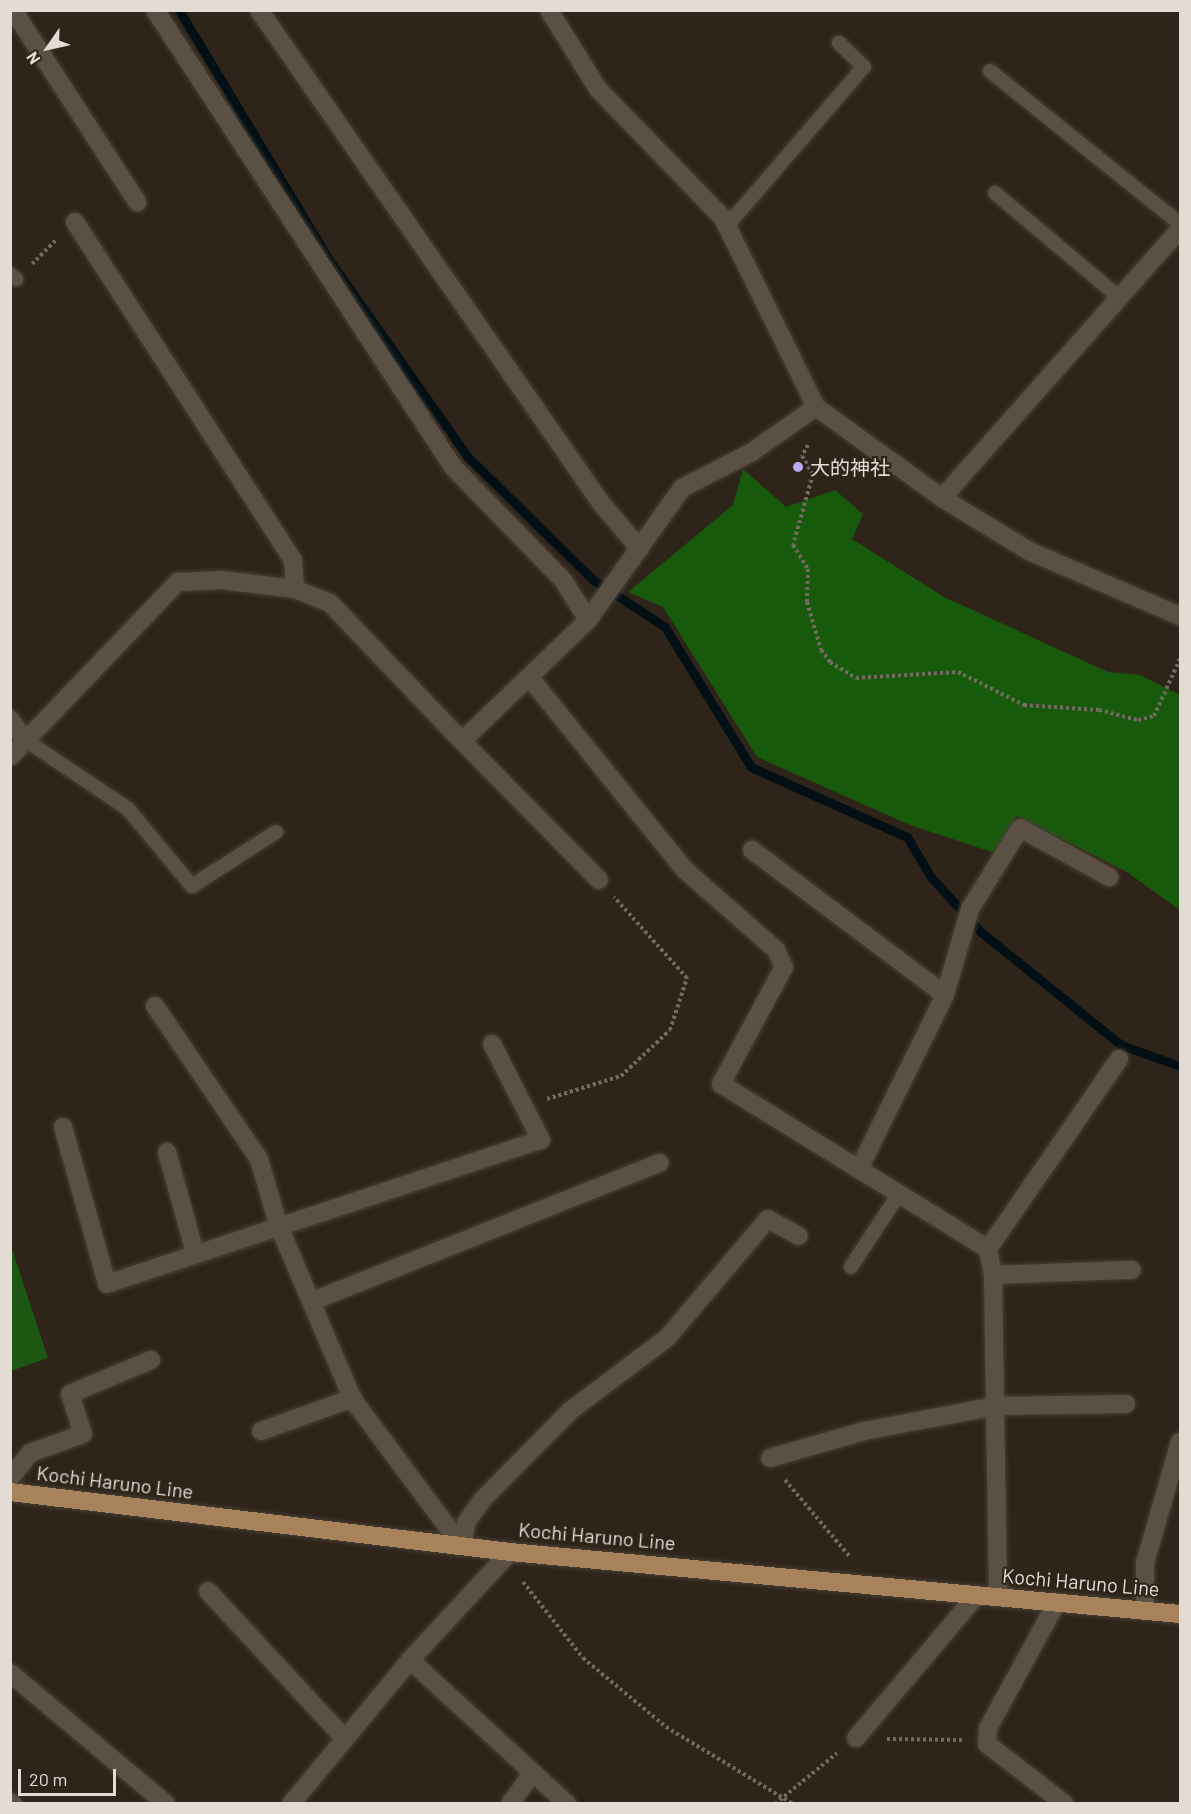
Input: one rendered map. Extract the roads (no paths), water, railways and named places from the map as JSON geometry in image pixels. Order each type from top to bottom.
[{"type":"main road","name":"Kochi Haruno Line","points":[[10,1492],[510,1552],[1180,1614]]},
{"type":"street","points":[[13,10],[137,202]]},
{"type":"street","points":[[155,10],[453,467],[563,580],[588,620]]},
{"type":"street","points":[[259,10],[601,503],[640,549]]},
{"type":"street","points":[[549,10],[598,90],[727,226],[816,406],[942,498],[1029,551],[1180,615]]},
{"type":"street","points":[[75,222],[287,550],[295,589]]},
{"type":"street","points":[[942,498],[1180,229]]},
{"type":"street","points":[[462,741],[588,620],[627,569],[682,488],[752,452],[816,406]]},
{"type":"street","points":[[10,757],[24,739],[178,582],[221,580],[295,589],[330,603],[599,880]]},
{"type":"street","points":[[530,678],[685,870],[776,950],[784,967],[721,1084],[988,1250]]},
{"type":"street","points":[[10,719],[24,739]]},
{"type":"street","points":[[859,1169],[945,995],[970,909],[1020,828],[1109,878]]},
{"type":"street","points":[[752,850],[945,995]]},
{"type":"street","points":[[155,1006],[259,1159],[278,1224],[315,1300],[353,1398],[462,1546]]},
{"type":"street","points":[[63,1127],[107,1284],[278,1224],[541,1140],[492,1044]]},
{"type":"street","points":[[998,1597],[993,1275],[988,1250],[1119,1059]]},
{"type":"street","points":[[167,1152],[195,1253]]},
{"type":"street","points":[[315,1300],[660,1163]]},
{"type":"street","points":[[462,1546],[467,1521],[483,1499],[570,1411],[667,1338],[768,1219],[799,1236]]},
{"type":"street","points":[[993,1275],[1132,1270]]},
{"type":"street","points":[[10,1478],[30,1453],[83,1434],[70,1394],[151,1360]]},
{"type":"street","points":[[261,1431],[353,1398]]},
{"type":"street","points":[[770,1458],[864,1431],[996,1406],[1126,1404]]},
{"type":"street","points":[[1145,1610],[1145,1563],[1180,1442]]},
{"type":"street","points":[[291,1803],[410,1660],[510,1552]]},
{"type":"street","points":[[208,1591],[344,1738]]},
{"type":"street","points":[[856,1738],[977,1595]]},
{"type":"street","points":[[1057,1602],[988,1728],[987,1743],[1065,1803]]},
{"type":"street","points":[[410,1660],[567,1803]]},
{"type":"street","points":[[10,1673],[166,1803]]},
{"type":"street","points":[[510,1803],[533,1772]]},
{"type":"lane","points":[[727,226],[864,67],[839,44]]},
{"type":"lane","points":[[990,71],[1180,224]]},
{"type":"lane","points":[[995,193],[1120,298]]},
{"type":"lane","points":[[24,739],[128,809],[192,886],[276,832]]},
{"type":"lane","points":[[851,1267],[897,1195]]},
{"type":"waterway","points":[[179,10],[328,258],[467,456],[592,579],[665,627],[751,767],[907,837],[931,877],[981,932],[1121,1045],[1180,1066]]},
{"type":"place","name":"大的神社","points":[[798,467]]}]
